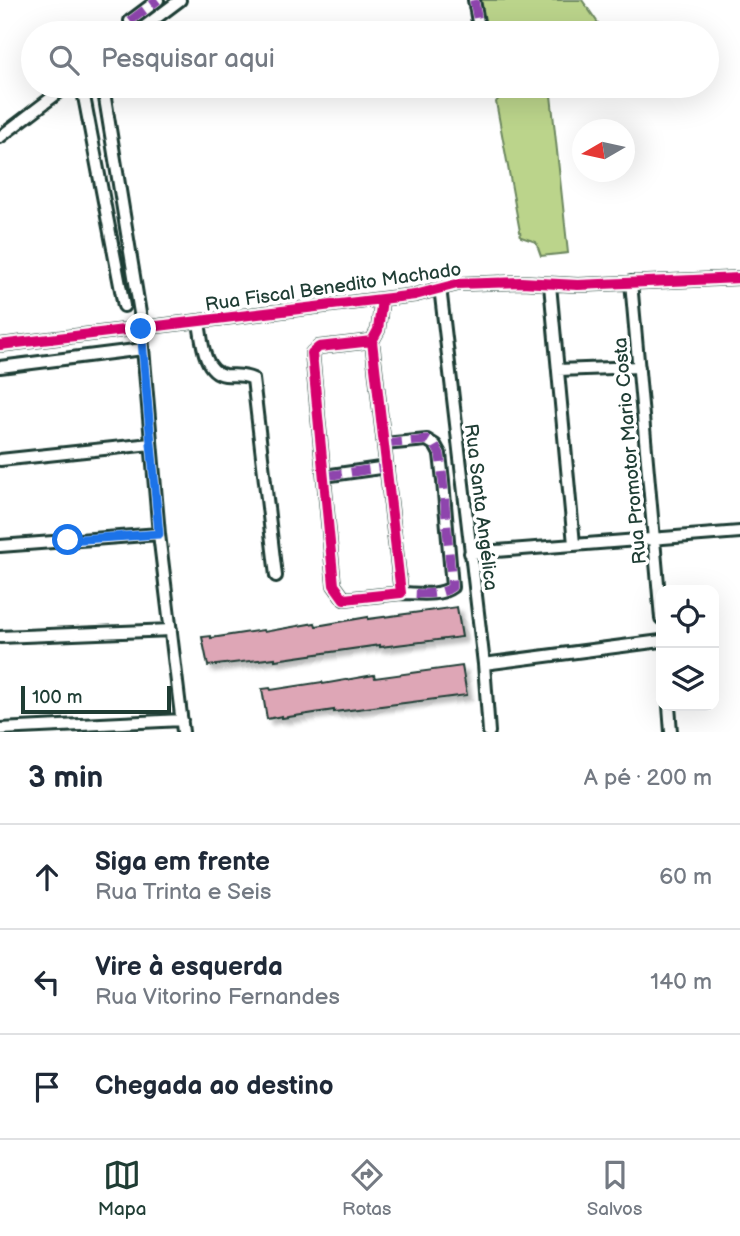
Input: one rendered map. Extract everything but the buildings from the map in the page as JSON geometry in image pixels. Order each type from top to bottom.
[{"type":"street","points":[[130,21],[158,0]]},
{"type":"street","points":[[152,21],[180,0]]},
{"type":"street","points":[[474,0],[478,21]]},
{"type":"street","points":[[0,136],[51,98]]},
{"type":"street","points":[[84,98],[124,306]]},
{"type":"street","points":[[105,98],[134,269],[159,534],[183,732]]},
{"type":"street","name":"Rua Fiscal Benedito Machado","points":[[0,345],[415,295],[457,284],[521,277],[536,278],[550,285],[740,278]]},
{"type":"street","name":"Rua Promotor Mario Costa","points":[[631,282],[658,585]]},
{"type":"street","points":[[550,285],[575,544]]},
{"type":"street","name":"Rua Santa Angélica","points":[[440,287],[484,664],[489,732]]},
{"type":"street","points":[[382,299],[378,330],[372,341],[401,593]]},
{"type":"street","points":[[199,322],[205,355],[212,370],[222,375],[245,375],[253,379],[276,576]]},
{"type":"street","points":[[372,341],[319,347],[312,352],[334,585],[344,599],[448,591],[452,587],[440,454],[435,445],[427,440],[384,444]]},
{"type":"street","points":[[0,367],[143,349]]},
{"type":"street","points":[[558,370],[639,367]]},
{"type":"street","points":[[0,460],[151,444]]},
{"type":"street","points":[[324,476],[387,467]]},
{"type":"street","points":[[470,554],[740,532]]},
{"type":"street","points":[[0,546],[159,534]]},
{"type":"street","points":[[0,637],[171,630]]},
{"type":"street","points":[[484,664],[656,642]]},
{"type":"street","points":[[669,711],[671,732]]},
{"type":"street","points":[[0,729],[182,720]]},
{"type":"green space","points":[[480,0],[582,0],[597,21],[484,21]]},
{"type":"green space","points":[[499,98],[551,98],[568,253],[541,256],[536,242],[521,237],[496,102]]},
{"type":"marked path","points":[[130,21],[158,0]]},
{"type":"marked path","points":[[474,0],[478,21]]},
{"type":"marked path","points":[[384,444],[427,440],[435,445],[440,454],[452,587],[434,593],[401,593]]},
{"type":"marked path","points":[[324,476],[387,467]]},
{"type":"cycle path","points":[[0,345],[415,295],[457,284],[521,282],[578,285],[740,278]]},
{"type":"cycle path","points":[[372,341],[319,347],[312,353],[334,585],[344,599],[401,593],[372,341],[378,330],[382,299]]},
{"type":"route","points":[[68,540],[159,534],[141,329]]}]
